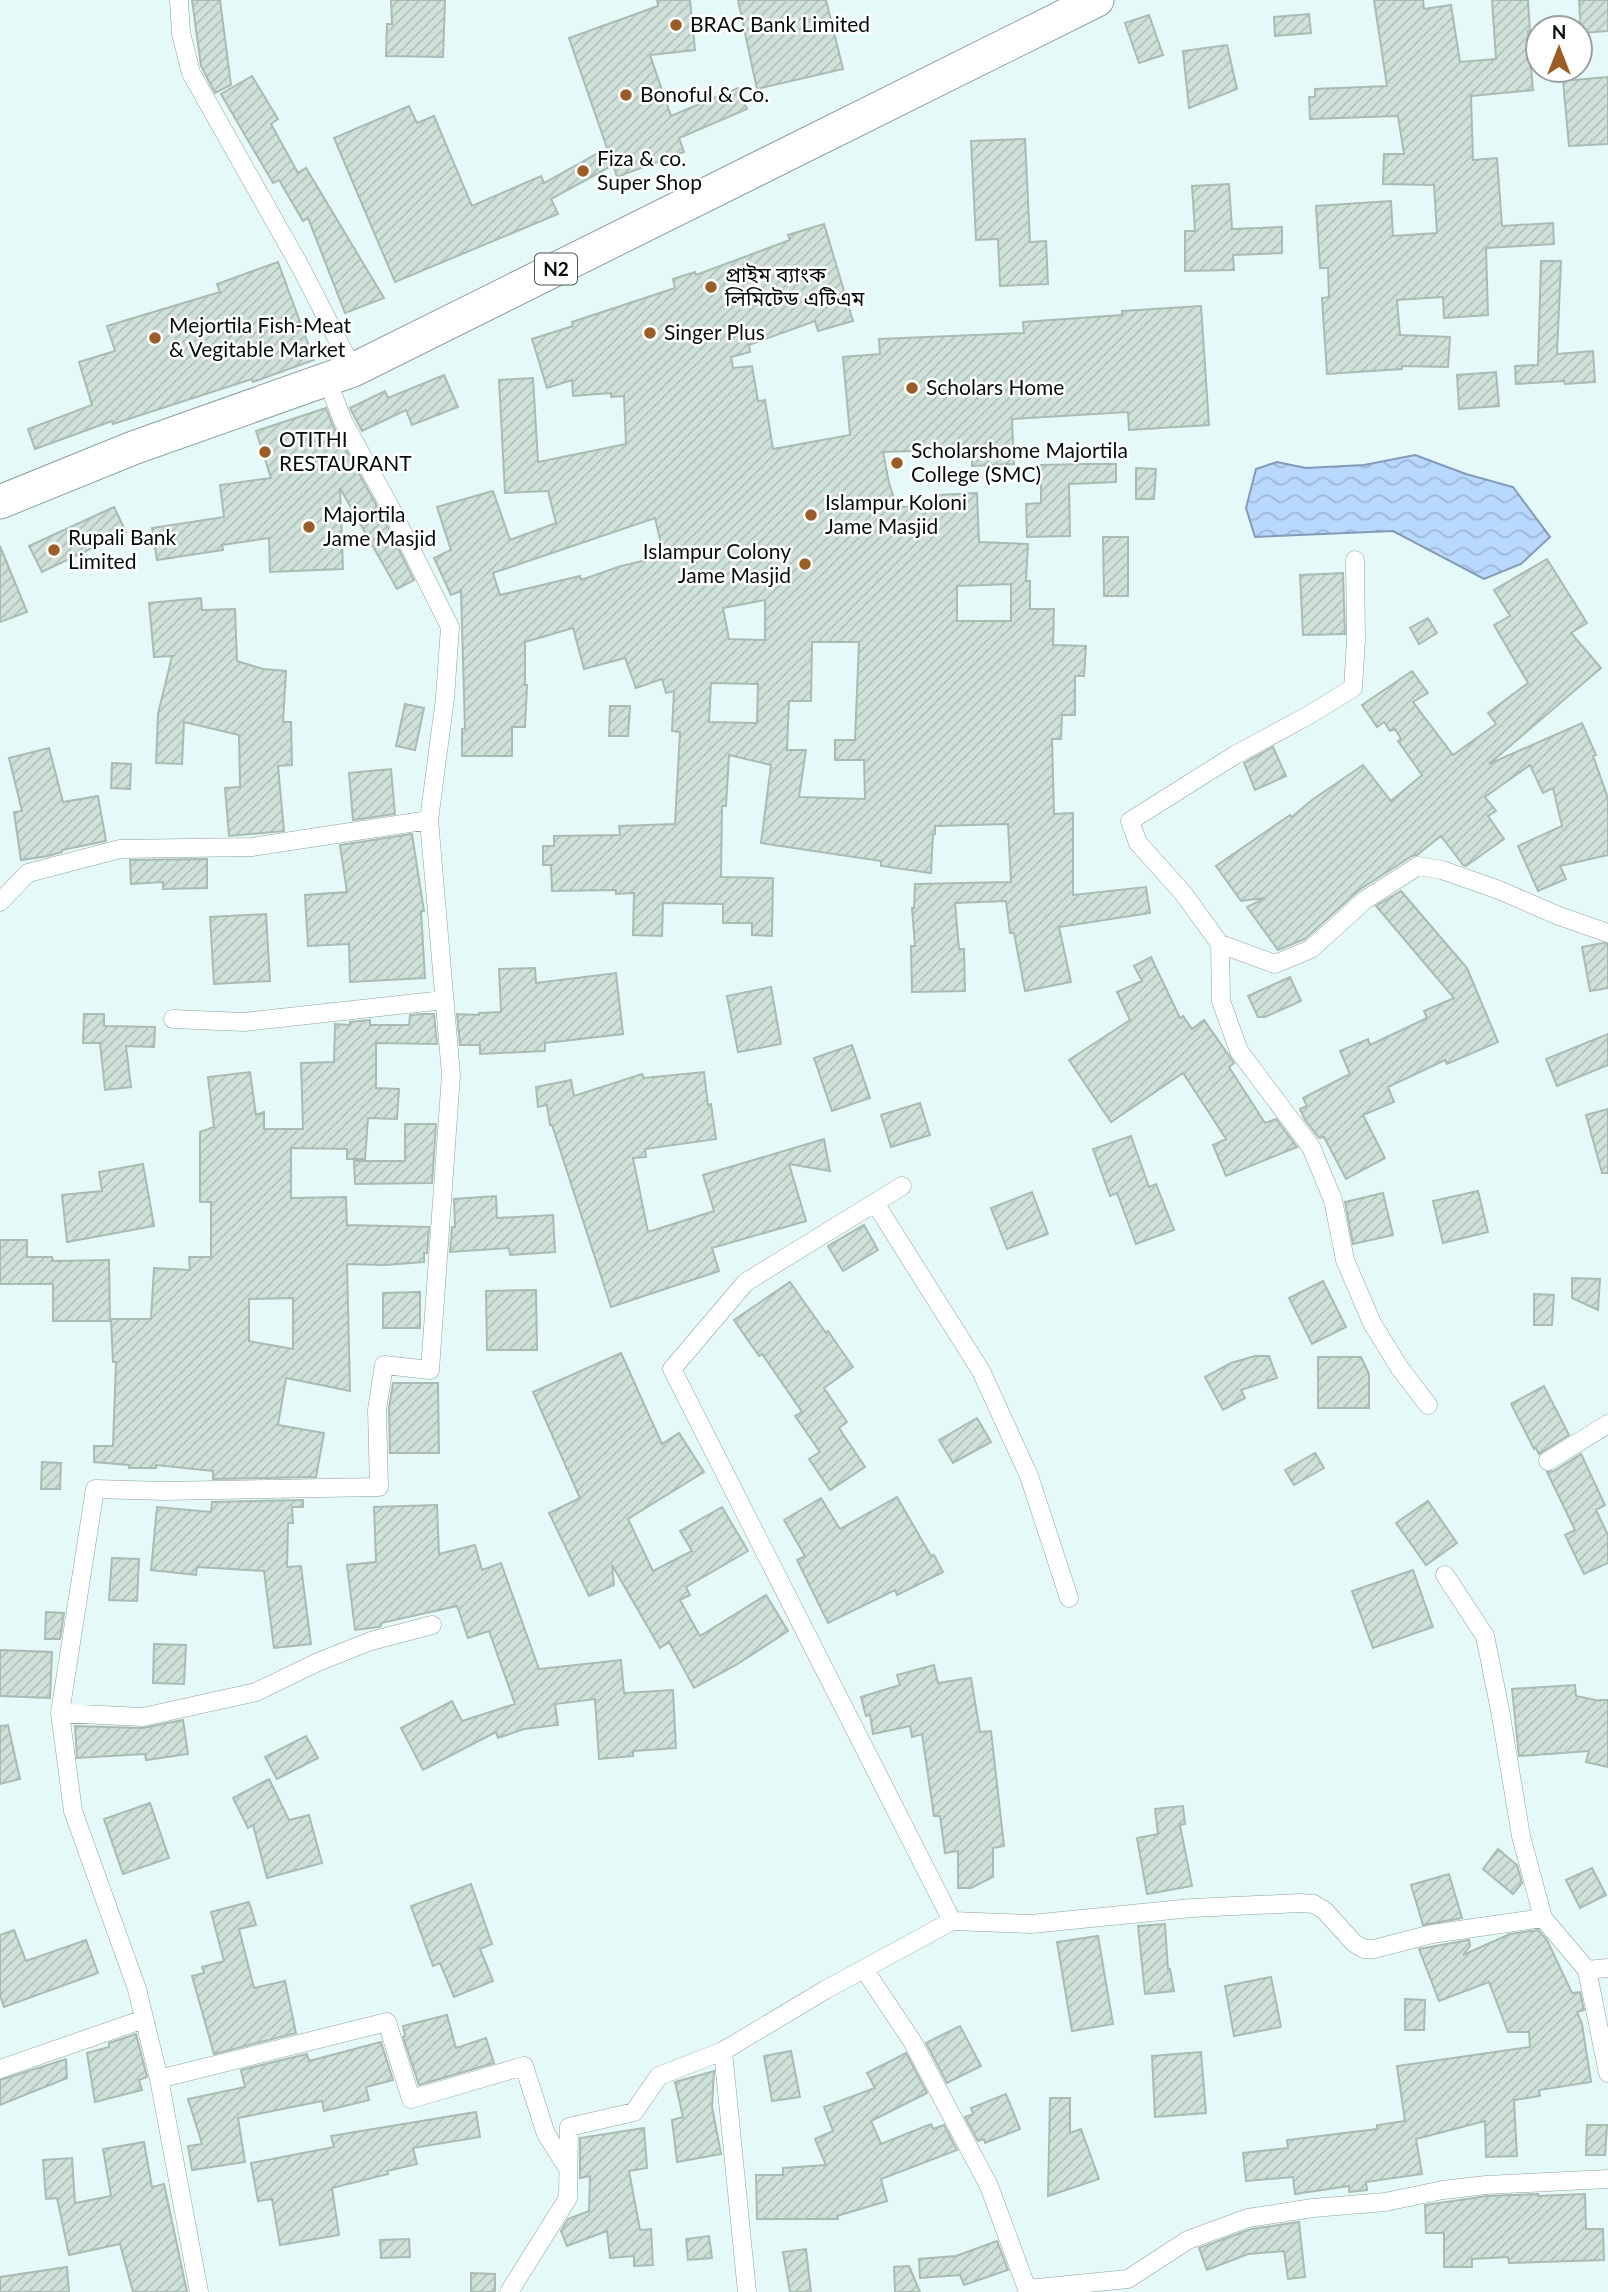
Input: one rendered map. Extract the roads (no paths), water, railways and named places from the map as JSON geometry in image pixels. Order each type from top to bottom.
[{"type":"highway","name":"N2","points":[[0,502],[133,448],[340,375],[1097,0]]},
{"type":"street","points":[[179,0],[181,33],[191,73],[301,268],[340,375],[343,421],[389,505],[450,627],[445,698],[429,820],[451,1075],[430,1370],[384,1365],[377,1410],[379,1486],[164,1491],[95,1489],[60,1713],[73,1811],[137,1989],[145,2019],[199,2292]]},
{"type":"street","points":[[1354,560],[1356,640],[1353,688],[1235,755],[1130,821],[1138,843],[1184,893],[1220,944],[1221,1001],[1238,1051],[1311,1147],[1333,1200],[1345,1261],[1373,1323],[1399,1367],[1428,1405]]},
{"type":"street","points":[[0,901],[28,873],[120,849],[252,847],[429,820]]},
{"type":"street","points":[[1220,944],[1275,964],[1311,949],[1365,900],[1418,866],[1454,874],[1608,933]]},
{"type":"street","points":[[173,1019],[244,1022],[444,1000]]},
{"type":"street","points":[[902,1186],[746,1282],[672,1369],[952,1921]]},
{"type":"street","points":[[874,1203],[981,1371],[1029,1476],[1069,1598]]},
{"type":"street","points":[[1548,1461],[1608,1424]]},
{"type":"street","points":[[1445,1575],[1485,1636],[1521,1836],[1543,1918],[1587,1970],[1608,2073]]},
{"type":"street","points":[[60,1713],[143,1717],[256,1692],[318,1662],[371,1641],[432,1625]]},
{"type":"street","points":[[509,2292],[568,2198],[569,2127],[634,2112],[659,2076],[723,2051],[952,1921],[1031,1924],[1178,1909],[1300,1902],[1314,1904],[1325,1911],[1353,1943],[1364,1949],[1374,1949],[1432,1934],[1543,1918]]},
{"type":"street","points":[[1587,1970],[1608,1968]]},
{"type":"street","points":[[864,1969],[912,2041],[989,2186],[1027,2289],[1128,2279],[1188,2240],[1248,2218],[1313,2208],[1385,2202],[1443,2190],[1486,2185],[1608,2179]]},
{"type":"street","points":[[0,2069],[145,2019]]},
{"type":"street","points":[[159,2079],[387,2022],[411,2099],[524,2066],[546,2134],[568,2170]]},
{"type":"street","points":[[723,2051],[747,2292]]},
{"type":"water","points":[[1415,455],[1466,474],[1513,487],[1550,537],[1521,564],[1484,579],[1393,531],[1255,537],[1246,508],[1256,469],[1277,462],[1306,468],[1364,465]]},
{"type":"place","name":"BRAC Bank Limited","points":[[676,25]]},
{"type":"place","name":"Bonoful & Co.","points":[[626,95]]},
{"type":"place","name":"Fiza & co. Super Shop","points":[[583,171]]},
{"type":"place","name":"প্রাইম ব্যাংক লিমিটেড এটিএম","points":[[711,287]]},
{"type":"place","name":"Singer Plus","points":[[650,333]]},
{"type":"place","name":"Mejortila Fish-Meat & Vegitable Market","points":[[155,338]]},
{"type":"place","name":"Scholars Home","points":[[912,388]]},
{"type":"place","name":"OTITHI RESTAURANT","points":[[265,452]]},
{"type":"place","name":"Scholarshome Majortila College (SMC)","points":[[897,463]]},
{"type":"place","name":"Islampur Koloni Jame Masjid","points":[[811,515]]},
{"type":"place","name":"Majortila Jame Masjid","points":[[309,527]]},
{"type":"place","name":"Rupali Bank Limited","points":[[54,550]]},
{"type":"place","name":"Islampur Colony Jame Masjid","points":[[805,564]]}]
